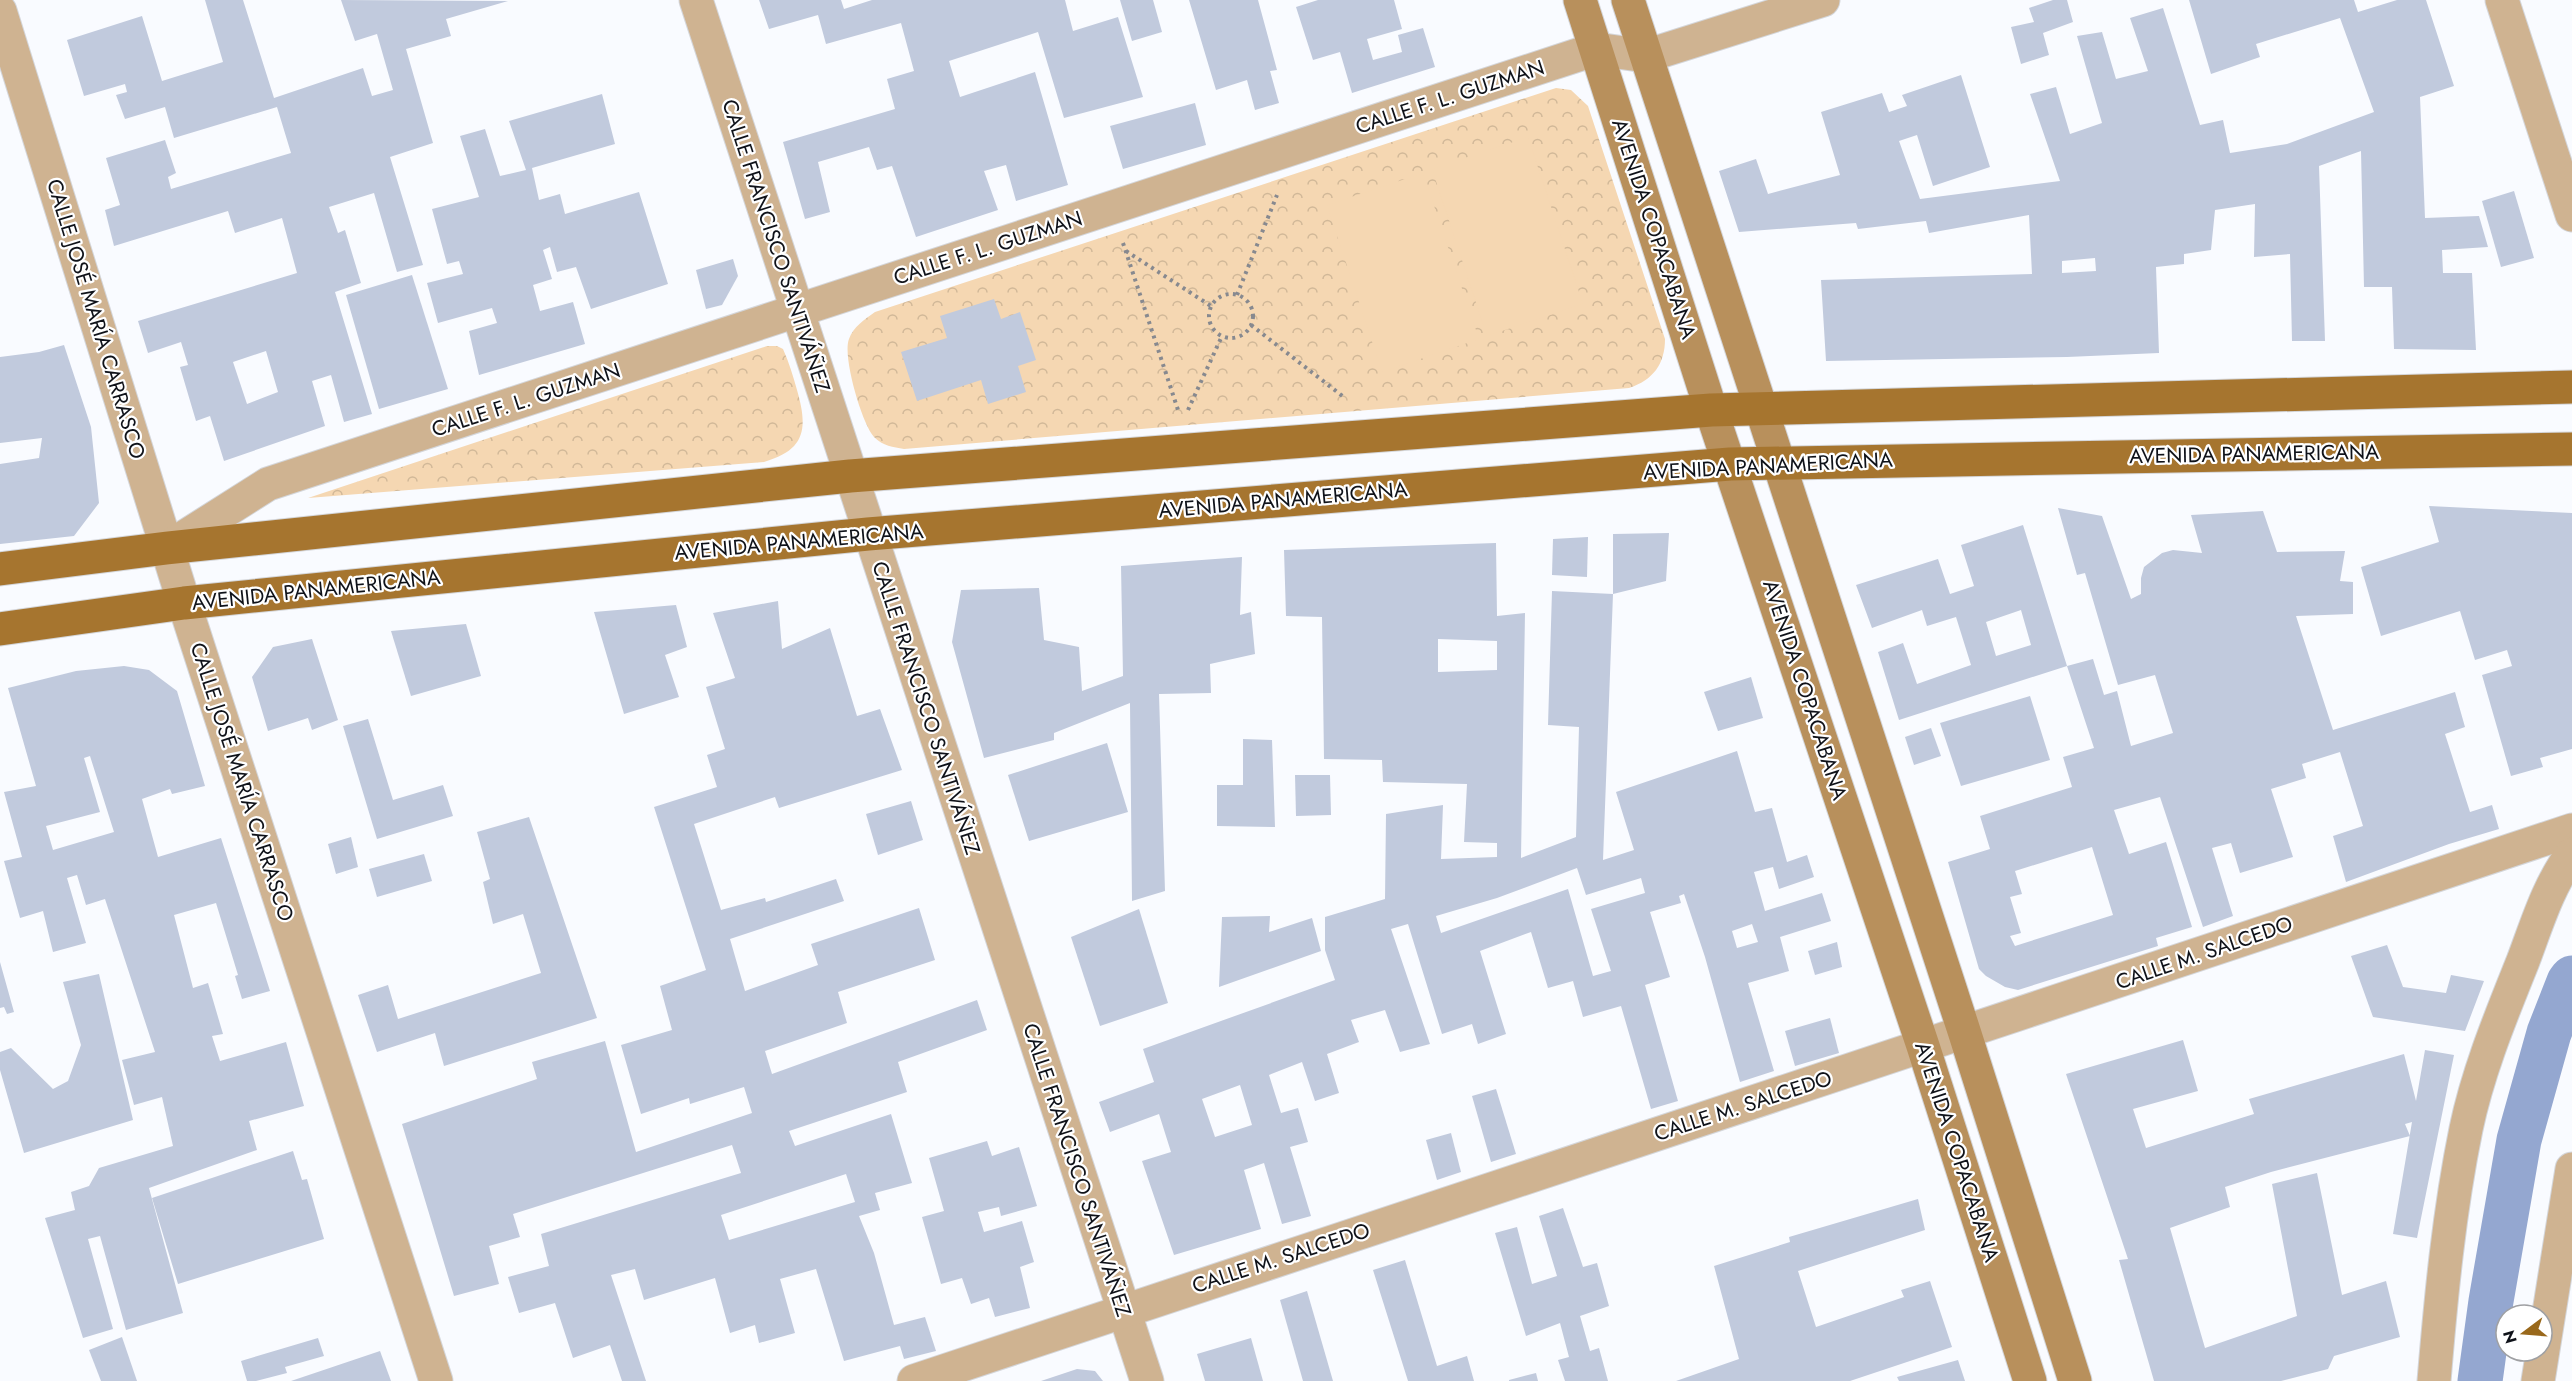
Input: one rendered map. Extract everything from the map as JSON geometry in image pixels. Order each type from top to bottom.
[{"type":"main road","name":"AVENIDA COPACABANA","points":[[1580,0],[1711,410],[1923,1046],[2030,1381]]},
{"type":"main road","name":"AVENIDA COPACABANA","points":[[1628,0],[1965,1034],[2075,1381]]},
{"type":"main road","points":[[0,568],[168,548],[850,476],[1711,410],[2572,387]]},
{"type":"main road","name":"AVENIDA PANAMERICANA","points":[[0,629],[184,603],[868,534],[1730,464],[2572,448]]},
{"type":"street","name":"CALLE FRANCISCO SANTIVÁÑEZ","points":[[696,0],[868,534],[1147,1381]]},
{"type":"street","name":"CALLE F. L. GUZMAN","points":[[168,548],[268,484],[1596,49],[1646,56],[1823,0]]},
{"type":"street","points":[[2502,0],[2572,215]]},
{"type":"street","name":"CALLE JOSÉ MARÍA CARRASCO","points":[[0,10],[184,603],[436,1381]]},
{"type":"street","name":"CALLE M. SALCEDO","points":[[914,1381],[1123,1310],[1965,1034],[2572,830]]},
{"type":"street","points":[[2434,1381],[2443,1271],[2466,1128],[2492,1039],[2544,904],[2572,854]]},
{"type":"street","points":[[2538,1381],[2572,1169]]},
{"type":"path","points":[[1237,295],[1281,186]]},
{"type":"path","points":[[1122,240],[1183,417],[1222,336]]},
{"type":"path","points":[[1126,251],[1211,306]]},
{"type":"path","points":[[1237,295],[1249,303],[1252,310],[1251,325],[1241,335],[1228,338],[1212,327],[1211,306],[1222,296],[1237,295]]},
{"type":"path","points":[[1251,325],[1350,402]]},
{"type":"green space","points":[[1556,88],[1571,90],[1588,106],[1665,339],[1663,356],[1656,370],[1637,385],[1629,388],[904,449],[888,446],[874,437],[869,430],[854,389],[848,348],[853,331],[875,312]]},
{"type":"green space","points":[[1528,137],[1583,304],[1487,336],[1432,169]]},
{"type":"green space","points":[[1423,173],[1479,339],[1382,372],[1327,205]]},
{"type":"green space","points":[[767,346],[777,346],[783,349],[800,404],[802,426],[796,444],[778,457],[764,462],[308,498]]},
{"type":"building","points":[[205,0],[243,0],[274,98],[363,68],[372,96],[393,90],[377,34],[355,41],[341,0],[508,1],[446,19],[451,36],[406,49],[433,143],[390,157],[423,265],[397,272],[374,193],[329,207],[338,233],[345,230],[361,283],[335,292],[372,414],[344,422],[331,375],[312,381],[325,426],[224,461],[210,416],[196,421],[180,367],[188,365],[181,342],[148,353],[138,321],[297,273],[282,218],[235,233],[228,211],[114,246],[105,210],[120,205],[106,158],[165,140],[176,173],[168,177],[171,189],[291,153],[277,107],[174,138],[165,107],[125,119],[116,95],[127,92],[125,84],[84,96],[67,40],[142,16],[162,81],[223,62]],"holes":[[[266,351],[278,392],[247,404],[233,362]]]},
{"type":"building","points":[[759,0],[841,0],[844,9],[872,0],[1065,0],[1073,31],[1118,17],[1143,97],[1064,118],[1038,32],[949,61],[960,97],[1035,72],[1068,185],[1016,201],[1006,165],[984,171],[998,210],[916,237],[892,166],[877,170],[869,147],[818,162],[830,212],[805,219],[783,142],[895,109],[887,79],[914,71],[901,23],[826,44],[818,15],[769,29]]},
{"type":"building","points":[[1120,0],[1153,0],[1162,32],[1132,41]]},
{"type":"building","points":[[1189,0],[1258,0],[1277,70],[1270,71],[1279,103],[1255,110],[1247,80],[1216,90]]},
{"type":"building","points":[[1318,0],[1394,0],[1402,29],[1367,39],[1373,60],[1402,52],[1398,35],[1423,28],[1435,67],[1352,93],[1340,52],[1313,60],[1296,7]]},
{"type":"building","points":[[2053,0],[2067,0],[2073,22],[2043,33],[2049,55],[2021,64],[2011,27],[2034,22],[2029,8]]},
{"type":"building","points":[[2189,0],[2354,0],[2358,12],[2397,0],[2426,0],[2454,86],[2420,97],[2425,218],[2479,216],[2488,247],[2442,250],[2443,273],[2472,273],[2476,350],[2394,349],[2392,287],[2364,287],[2361,151],[2319,166],[2325,341],[2292,341],[2290,254],[2254,257],[2255,204],[2215,210],[2211,250],[2184,254],[2184,264],[2156,267],[2159,353],[2067,357],[1826,361],[1821,280],[2032,274],[2029,215],[1929,233],[1926,221],[1858,229],[1856,223],[1739,232],[1719,171],[1756,159],[1768,194],[1840,175],[1821,112],[1882,93],[1889,112],[1907,106],[1902,95],[1961,75],[1990,167],[1933,186],[1917,135],[1899,141],[1920,199],[2060,181],[2030,94],[2056,87],[2070,134],[2102,123],[2077,36],[2102,32],[2116,79],[2148,71],[2130,18],[2163,8],[2200,125],[2223,120],[2230,153],[2287,144],[2374,112],[2340,18],[2256,44],[2260,57],[2211,74]],"holes":[[[2095,258],[2096,271],[2062,273],[2062,261]]]},
{"type":"building","points":[[602,94],[615,144],[532,168],[539,200],[560,194],[565,214],[639,192],[668,284],[591,309],[576,267],[557,272],[550,247],[543,250],[552,279],[533,285],[540,311],[573,302],[585,344],[479,375],[469,331],[497,323],[492,308],[438,323],[427,283],[463,274],[459,261],[447,264],[432,209],[479,197],[460,136],[485,129],[500,176],[526,170],[509,121]]},
{"type":"building","points":[[1195,103],[1206,145],[1123,169],[1110,126]]},
{"type":"building","points":[[2514,191],[2534,258],[2501,267],[2482,201]]},
{"type":"building","points":[[733,259],[738,276],[722,305],[706,309],[696,270]]},
{"type":"building","points":[[412,275],[448,389],[379,409],[346,295]]},
{"type":"building","points":[[994,299],[1001,319],[1020,312],[1036,360],[1018,366],[1026,392],[988,404],[981,380],[917,401],[901,352],[947,338],[940,316]]},
{"type":"building","points":[[64,345],[91,427],[99,503],[74,536],[0,544],[0,464],[39,458],[42,438],[0,443],[0,357],[39,352]]},
{"type":"building","points":[[2429,506],[2572,513],[2572,749],[2540,758],[2543,767],[2511,776],[2482,675],[2512,666],[2507,650],[2475,660],[2460,611],[2381,636],[2361,567],[2439,542]]},
{"type":"building","points":[[2058,508],[2102,516],[2131,599],[2141,594],[2144,567],[2162,553],[2173,550],[2202,553],[2191,515],[2263,511],[2277,552],[2345,551],[2340,581],[2353,582],[2353,614],[2296,616],[2333,730],[2455,692],[2465,727],[2445,734],[2470,812],[2492,805],[2499,829],[2449,844],[2346,882],[2333,836],[2363,826],[2340,752],[2302,764],[2306,778],[2271,789],[2293,857],[2240,873],[2231,843],[2212,848],[2233,916],[2203,927],[2160,797],[2114,810],[2129,854],[2166,842],[2192,927],[2156,938],[2158,946],[2018,990],[2005,987],[1986,976],[1979,969],[1948,862],[1990,849],[1980,816],[2072,787],[2063,757],[2094,748],[2067,666],[2093,659],[2104,695],[2117,691],[2131,746],[2173,733],[2155,675],[2118,685],[2085,573],[2077,575]],"holes":[[[2092,847],[2113,915],[2015,946],[2010,936],[2021,933],[2010,897],[2022,894],[2015,871]]]},
{"type":"building","points":[[2023,525],[2067,666],[1899,720],[1878,652],[1903,643],[1917,684],[1971,665],[1956,617],[1927,626],[1922,610],[1872,628],[1856,585],[1938,559],[1950,594],[1974,586],[1961,545]],"holes":[[[2021,610],[2031,645],[1996,656],[1986,622]]]},
{"type":"building","points":[[1669,533],[1666,581],[1613,594],[1613,534]]},
{"type":"building","points":[[1588,537],[1587,577],[1552,575],[1553,539]]},
{"type":"building","points":[[1496,543],[1497,616],[1525,613],[1521,858],[1576,837],[1579,727],[1548,725],[1552,591],[1613,594],[1603,860],[1634,850],[1616,792],[1737,751],[1755,812],[1772,808],[1787,862],[1807,855],[1814,877],[1779,889],[1773,867],[1754,872],[1765,911],[1822,893],[1831,921],[1780,937],[1789,971],[1748,983],[1774,1071],[1740,1082],[1705,957],[1684,894],[1679,896],[1681,903],[1650,912],[1670,977],[1645,985],[1678,1101],[1651,1109],[1621,1006],[1583,1017],[1573,981],[1548,988],[1531,932],[1480,951],[1506,1034],[1478,1044],[1472,1024],[1442,1034],[1408,924],[1391,929],[1430,1044],[1400,1052],[1385,1010],[1351,1020],[1359,1042],[1327,1054],[1339,1093],[1315,1101],[1302,1062],[1269,1075],[1281,1113],[1298,1108],[1308,1142],[1290,1147],[1311,1216],[1282,1224],[1264,1163],[1244,1170],[1261,1229],[1174,1255],[1142,1161],[1171,1152],[1159,1114],[1110,1132],[1099,1102],[1154,1082],[1143,1049],[1335,980],[1325,950],[1325,917],[1385,899],[1386,814],[1443,805],[1441,859],[1497,857],[1497,843],[1464,842],[1467,784],[1383,782],[1382,760],[1324,759],[1322,617],[1286,616],[1284,550]],"holes":[[[1438,639],[1497,641],[1497,670],[1438,672]],[[1577,868],[1586,895],[1641,878],[1645,893],[1591,909],[1611,971],[1593,976],[1568,889],[1441,933],[1436,916],[1497,898]],[[1752,924],[1758,942],[1737,948],[1732,931]],[[1240,1085],[1252,1125],[1215,1137],[1202,1099]]]},
{"type":"building","points":[[1242,557],[1240,615],[1251,612],[1255,654],[1210,664],[1211,693],[1159,694],[1165,891],[1132,901],[1130,703],[1054,733],[1054,740],[984,758],[952,642],[961,590],[1039,588],[1044,640],[1079,647],[1082,691],[1123,676],[1121,566]]},
{"type":"building","points":[[778,601],[782,649],[830,628],[857,716],[880,709],[902,770],[779,808],[775,797],[694,824],[721,910],[765,898],[766,902],[836,879],[844,901],[730,939],[745,991],[818,965],[811,944],[919,908],[935,960],[838,992],[847,1023],[765,1051],[772,1074],[977,1000],[987,1030],[898,1062],[907,1092],[789,1131],[795,1146],[891,1114],[912,1183],[875,1193],[880,1210],[859,1216],[874,1253],[894,1325],[925,1317],[936,1351],[904,1359],[900,1346],[844,1361],[816,1269],[780,1279],[795,1333],[759,1343],[755,1325],[730,1333],[715,1278],[644,1300],[635,1269],[611,1275],[646,1381],[622,1381],[610,1345],[573,1358],[555,1303],[519,1313],[508,1277],[549,1266],[541,1234],[741,1173],[732,1145],[513,1214],[520,1237],[489,1246],[499,1284],[454,1296],[402,1124],[537,1079],[532,1062],[605,1041],[636,1152],[752,1113],[744,1087],[690,1104],[689,1098],[641,1114],[621,1045],[672,1030],[660,986],[706,970],[654,807],[717,787],[707,755],[725,749],[706,687],[735,678],[713,613]],"holes":[[[846,1174],[855,1202],[729,1240],[721,1215]]]},
{"type":"building","points":[[676,605],[687,647],[665,655],[679,697],[624,714],[594,612]]},
{"type":"building","points":[[466,624],[481,676],[411,696],[391,631]]},
{"type":"building","points":[[312,639],[338,720],[312,730],[308,718],[268,731],[252,677],[273,647]]},
{"type":"building","points":[[124,666],[149,670],[177,691],[205,786],[172,794],[170,789],[142,799],[158,857],[221,838],[270,991],[242,999],[235,976],[238,975],[216,903],[174,915],[193,988],[208,983],[223,1034],[212,1036],[220,1061],[286,1042],[304,1106],[249,1121],[257,1150],[149,1188],[183,1313],[126,1330],[100,1236],[88,1239],[113,1329],[83,1338],[45,1218],[75,1210],[71,1192],[89,1186],[99,1168],[173,1146],[162,1097],[134,1105],[122,1060],[155,1052],[105,899],[86,905],[77,875],[67,878],[86,943],[53,952],[43,911],[20,918],[4,861],[22,857],[4,792],[36,786],[8,688],[76,671]],"holes":[[[90,756],[114,832],[53,850],[46,826],[100,812],[84,758]]]},
{"type":"building","points":[[1751,677],[1763,718],[1718,731],[1704,692]]},
{"type":"building","points":[[2030,696],[2050,760],[1961,786],[1940,723]]},
{"type":"building","points":[[368,719],[393,800],[443,785],[453,816],[377,839],[343,726]]},
{"type":"building","points":[[1931,728],[1941,756],[1914,765],[1905,737]]},
{"type":"building","points":[[1243,739],[1272,740],[1275,827],[1217,826],[1217,785],[1243,785]]},
{"type":"building","points":[[1107,743],[1128,812],[1029,841],[1008,775]]},
{"type":"building","points":[[1295,775],[1330,775],[1331,815],[1296,816]]},
{"type":"building","points":[[911,801],[923,840],[878,855],[866,814]]},
{"type":"building","points":[[529,817],[597,1018],[444,1066],[435,1033],[377,1052],[358,995],[388,985],[398,1019],[541,973],[523,914],[493,924],[483,882],[490,879],[477,832]]},
{"type":"building","points":[[351,837],[358,867],[336,874],[328,844]]},
{"type":"building","points":[[424,854],[432,881],[377,897],[369,869]]},
{"type":"building","points":[[1139,909],[1168,1003],[1100,1026],[1071,937]]},
{"type":"building","points":[[1270,916],[1269,932],[1312,918],[1321,951],[1219,987],[1222,917]]},
{"type":"building","points":[[1837,942],[1842,967],[1815,975],[1808,951]]},
{"type":"building","points":[[2387,945],[2403,987],[2446,993],[2451,975],[2484,981],[2465,1031],[2373,1017],[2351,956]]},
{"type":"building","points":[[0,962],[14,1012],[7,1014],[4,1007],[0,1008]]},
{"type":"building","points":[[99,974],[133,1120],[24,1153],[0,1070],[0,1052],[11,1048],[53,1089],[68,1081],[81,1045],[63,982]]},
{"type":"building","points":[[1830,1018],[1839,1053],[1795,1066],[1785,1031]]},
{"type":"building","points":[[2183,1040],[2198,1091],[2133,1109],[2146,1148],[2254,1114],[2249,1099],[2404,1054],[2416,1101],[2425,1050],[2454,1055],[2417,1238],[2393,1234],[2410,1136],[2271,1172],[2225,1187],[2230,1207],[2170,1228],[2205,1348],[2297,1316],[2272,1184],[2317,1173],[2342,1295],[2386,1281],[2400,1337],[2334,1356],[2328,1369],[2281,1381],[2154,1381],[2119,1260],[2128,1259],[2066,1074]],"holes":[[[2412,1122],[2410,1135],[2405,1124]]]},
{"type":"building","points":[[1496,1089],[1516,1154],[1491,1162],[1472,1096]]},
{"type":"building","points":[[1451,1133],[1461,1172],[1437,1180],[1426,1140]]},
{"type":"building","points":[[987,1141],[992,1156],[1019,1147],[1037,1206],[1001,1216],[999,1207],[978,1212],[984,1232],[1022,1221],[1034,1262],[1020,1267],[1030,1308],[995,1317],[989,1298],[971,1304],[962,1278],[941,1284],[922,1217],[944,1211],[929,1158]]},
{"type":"building","points":[[293,1151],[302,1180],[307,1179],[324,1239],[178,1284],[152,1198]]},
{"type":"building","points":[[1918,1199],[1925,1230],[1798,1271],[1816,1327],[1904,1297],[1901,1290],[1930,1281],[1952,1347],[1850,1381],[1676,1381],[1739,1359],[1714,1266],[1790,1242],[1789,1237]]},
{"type":"building","points":[[1563,1208],[1583,1267],[1597,1263],[1609,1306],[1580,1316],[1590,1351],[1599,1348],[1608,1381],[1565,1381],[1558,1360],[1569,1357],[1560,1323],[1526,1336],[1495,1233],[1517,1227],[1532,1284],[1557,1276],[1539,1216]]},
{"type":"building","points":[[1405,1260],[1437,1366],[1467,1356],[1474,1381],[1408,1381],[1373,1270]]},
{"type":"building","points":[[1307,1291],[1333,1381],[1303,1381],[1280,1300]]},
{"type":"building","points":[[122,1337],[137,1381],[101,1381],[89,1350]]},
{"type":"building","points":[[318,1338],[324,1356],[285,1367],[287,1373],[247,1381],[241,1361]]},
{"type":"building","points":[[1251,1338],[1263,1381],[1205,1381],[1197,1354]]},
{"type":"building","points":[[380,1351],[391,1381],[291,1381]]},
{"type":"building","points":[[1958,1360],[1965,1381],[1899,1381],[1897,1377]]},
{"type":"building","points":[[1077,1369],[1095,1371],[1103,1381],[1041,1381]]},
{"type":"building","points":[[1536,1373],[1538,1381],[1509,1381],[1509,1380]]},
{"type":"waterway","points":[[2480,1381],[2491,1301],[2519,1140],[2549,1033],[2572,978]]}]
